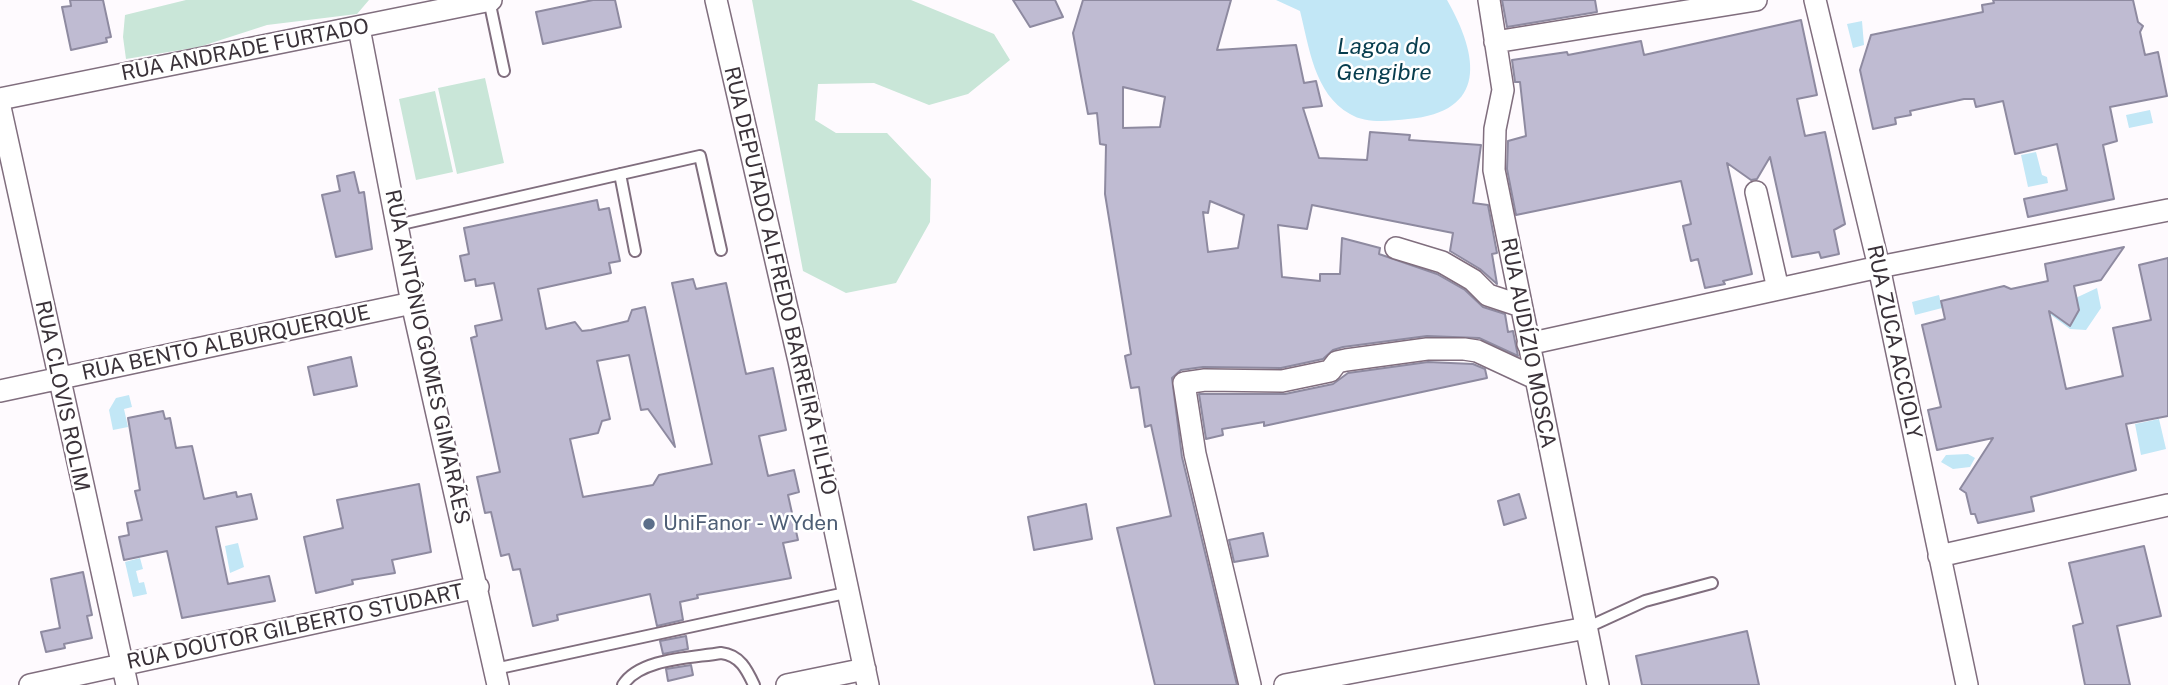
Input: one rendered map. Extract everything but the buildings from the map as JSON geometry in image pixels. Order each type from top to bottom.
[{"type":"street","name":"RUA ANDRADE FURTADO","points":[[0,99],[490,0]]},
{"type":"street","name":"RUA DEPUTADO ALFREDO BARREIRA FILHO","points":[[716,0],[867,677]]},
{"type":"street","name":"RUA AUDÍZIO MOSCA","points":[[1489,0],[1503,90],[1495,129],[1494,170],[1598,685]]},
{"type":"street","points":[[1495,42],[1756,0]]},
{"type":"street","name":"RUA ZUCA ACCIOLY","points":[[1815,0],[1879,267],[1967,685]]},
{"type":"street","name":"RUA ANTÔNIO GOMES GIMARÃES","points":[[359,28],[412,303],[497,677]]},
{"type":"street","name":"RUA CLOVIS ROLIM","points":[[0,107],[125,675]]},
{"type":"street","points":[[1756,192],[1778,289]]},
{"type":"street","points":[[1528,345],[1879,267],[2168,210]]},
{"type":"street","points":[[1396,248],[1443,262],[1474,281],[1488,295],[1521,306]]},
{"type":"street","name":"RUA BENTO ALBURQUERQUE","points":[[0,391],[412,303]]},
{"type":"street","points":[[1250,685],[1198,466],[1184,383],[1205,380],[1282,381],[1330,371],[1337,362],[1346,360],[1432,349],[1477,351],[1535,378]]},
{"type":"street","points":[[1939,556],[2168,505]]},
{"type":"street","name":"RUA DOUTOR GILBERTO STUDART","points":[[30,685],[125,675],[292,625],[478,587]]},
{"type":"street","points":[[1285,685],[1586,628]]},
{"type":"street","points":[[787,685],[867,677]]},
{"type":"lane","points":[[490,0],[505,71]]},
{"type":"lane","points":[[397,225],[700,156],[721,250]]},
{"type":"lane","points":[[620,174],[635,251]]},
{"type":"lane","points":[[1586,628],[1645,601],[1712,583]]},
{"type":"lane","points":[[497,677],[850,592]]},
{"type":"lane","points":[[623,685],[627,678],[648,667],[721,653],[729,654],[743,664],[754,685]]},
{"type":"green space","points":[[186,0],[369,0],[357,14],[267,25],[199,47],[126,59],[123,37],[125,15]]},
{"type":"green space","points":[[752,0],[911,0],[994,34],[1010,60],[968,94],[929,105],[874,83],[818,84],[815,120],[836,133],[887,133],[931,179],[930,222],[896,283],[846,293],[803,271]]},
{"type":"green space","points":[[485,78],[504,163],[457,174],[438,88]]},
{"type":"green space","points":[[435,91],[453,172],[416,180],[399,99]]},
{"type":"water","name":"Lagoa do Gengibre","points":[[1276,0],[1447,0],[1466,41],[1470,60],[1470,78],[1464,93],[1452,105],[1434,114],[1386,121],[1356,117],[1338,105],[1321,82],[1310,54],[1300,11]]},
{"type":"water","points":[[1862,21],[1864,45],[1853,48],[1847,24]]},
{"type":"water","points":[[2150,110],[2153,123],[2129,128],[2126,115]]},
{"type":"water","points":[[2036,152],[2042,175],[2047,177],[2048,183],[2028,187],[2021,155]]},
{"type":"water","points":[[2097,288],[2101,308],[2086,330],[2070,329],[2051,315],[2050,310]]},
{"type":"water","points":[[1939,295],[1942,308],[1915,315],[1912,302]]},
{"type":"water","points":[[129,395],[132,407],[124,409],[128,427],[113,430],[109,410],[116,398]]},
{"type":"water","points":[[2159,419],[2166,449],[2141,455],[2135,424]]},
{"type":"water","points":[[1968,454],[1975,458],[1970,467],[1953,469],[1941,462],[1946,455]]},
{"type":"water","points":[[238,543],[244,567],[230,573],[225,546]]},
{"type":"water","points":[[140,558],[143,569],[136,571],[139,583],[144,582],[147,594],[133,597],[125,562]]},
{"type":"place","name":"UniFanor - WYden","points":[[649,524]]}]
